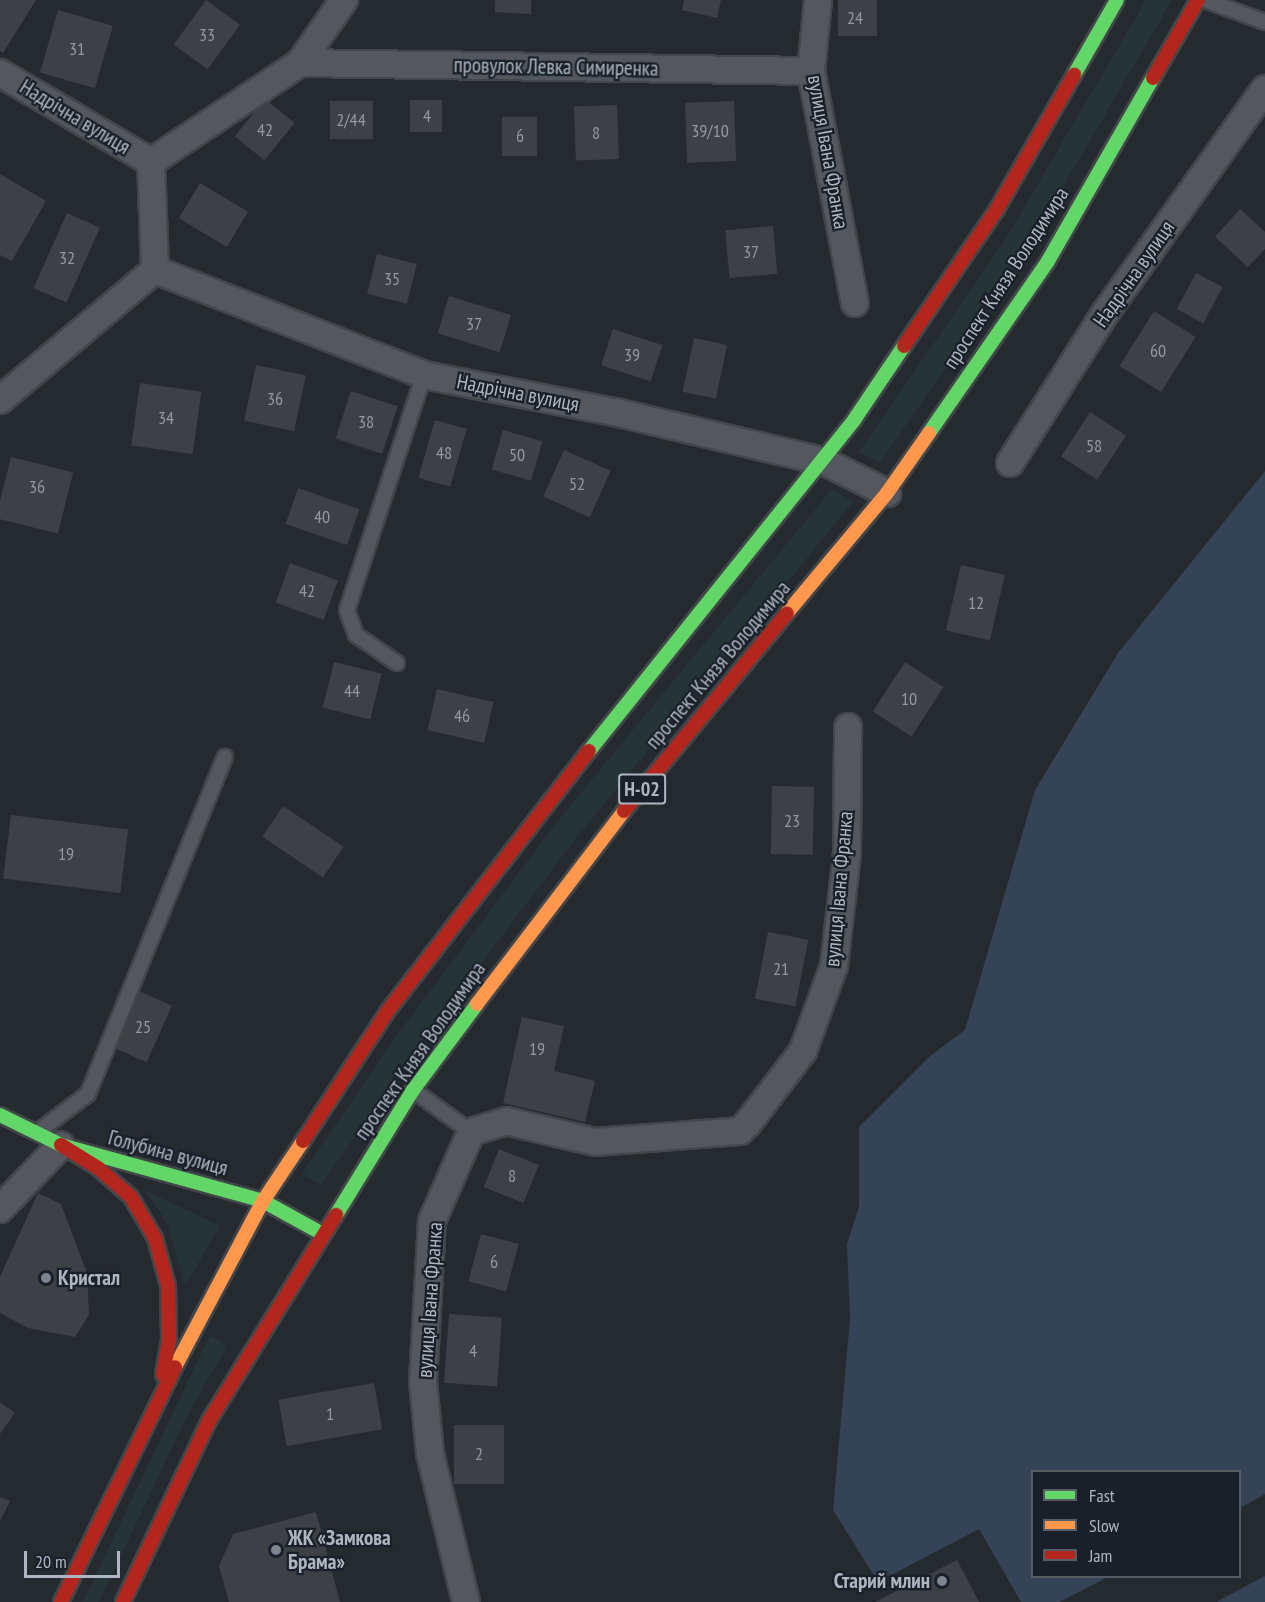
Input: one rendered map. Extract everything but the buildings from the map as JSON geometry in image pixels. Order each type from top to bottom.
[{"type":"main road","points":[[61,1602],[159,1398],[263,1201],[387,1012],[553,796],[824,461],[998,209],[1117,0]]},
{"type":"main road","name":"проспект Князя Володимира","points":[[123,1602],[210,1419],[412,1090],[601,839],[887,494],[1048,261],[1198,0]]},
{"type":"main road","name":"Голубина вулиця","points":[[0,1115],[61,1145],[263,1201],[323,1234]]},
{"type":"main road","points":[[61,1145],[98,1168],[131,1197],[155,1238],[168,1286],[169,1340],[159,1398]]},
{"type":"street","points":[[0,400],[155,270],[151,162],[300,63],[344,0]]},
{"type":"street","name":"вулиця Івана Франка","points":[[818,0],[812,71],[855,303]]},
{"type":"street","name":"провулок Левка Симиренка","points":[[300,63],[812,71]]},
{"type":"street","name":"Надрічна вулиця","points":[[0,73],[151,162]]},
{"type":"street","name":"Надрічна вулиця","points":[[1010,463],[1106,312],[1265,89]]},
{"type":"street","name":"Надрічна вулиця","points":[[155,270],[424,375],[615,412],[824,461],[887,494]]},
{"type":"street","name":"вулиця Івана Франка","points":[[466,1602],[430,1453],[423,1381],[432,1221],[471,1132],[506,1121],[595,1142],[740,1131],[748,1123],[803,1051],[834,966],[846,853],[848,727]]},
{"type":"street","points":[[0,1209],[61,1145]]},
{"type":"lane","points":[[1205,0],[1265,22]]},
{"type":"lane","points":[[397,663],[356,635],[347,610],[424,375]]},
{"type":"lane","points":[[37,1133],[88,1094],[225,757]]},
{"type":"lane","points":[[412,1090],[471,1132]]},
{"type":"shaded area","points":[[1146,0],[1172,0],[1025,252],[880,463],[859,452],[1006,238]]},
{"type":"shaded area","points":[[832,489],[853,502],[576,838],[411,1056],[321,1185],[302,1174],[394,1039],[556,823]]},
{"type":"shaded area","points":[[145,1190],[220,1226],[185,1286],[167,1223]]},
{"type":"shaded area","points":[[210,1335],[227,1346],[187,1416],[99,1602],[83,1602]]},
{"type":"water","points":[[1265,471],[1265,1602],[1021,1602],[979,1529],[878,1582],[833,1510],[850,1319],[847,1244],[859,1207],[859,1127],[930,1056],[965,1030],[1035,790],[1118,653]]},
{"type":"pier","points":[[1265,1494],[1265,1576],[1216,1602],[1059,1602],[1106,1578],[1241,1578],[1241,1507]]},
{"type":"traffic: fast","points":[[1074,75],[1117,0]]},
{"type":"traffic: fast","points":[[929,433],[1048,261],[1153,78]]},
{"type":"traffic: fast","points":[[589,751],[854,420],[904,346]]},
{"type":"traffic: fast","points":[[336,1215],[413,1090],[477,1004]]},
{"type":"traffic: fast","points":[[0,1115],[61,1145],[263,1201],[323,1234]]},
{"type":"traffic: slow","points":[[787,613],[887,493],[929,433]]},
{"type":"traffic: slow","points":[[477,1004],[624,811]]},
{"type":"traffic: slow","points":[[175,1367],[263,1201],[303,1141]]},
{"type":"traffic: jam","points":[[1153,78],[1198,0]]},
{"type":"traffic: jam","points":[[904,346],[997,209],[1074,75]]},
{"type":"traffic: jam","points":[[624,811],[787,613]]},
{"type":"traffic: jam","points":[[303,1141],[387,1012],[589,751]]},
{"type":"traffic: jam","points":[[61,1145],[98,1168],[131,1197],[155,1238],[168,1286],[169,1340],[163,1374]]},
{"type":"traffic: jam","points":[[123,1602],[210,1419],[336,1215]]},
{"type":"traffic: jam","points":[[61,1602],[175,1367]]},
{"type":"place","name":"Кристал","points":[[46,1278]]},
{"type":"place","name":"ЖК «Замкова Брама»","points":[[276,1550]]},
{"type":"place","name":"Старий млин","points":[[942,1581]]}]
